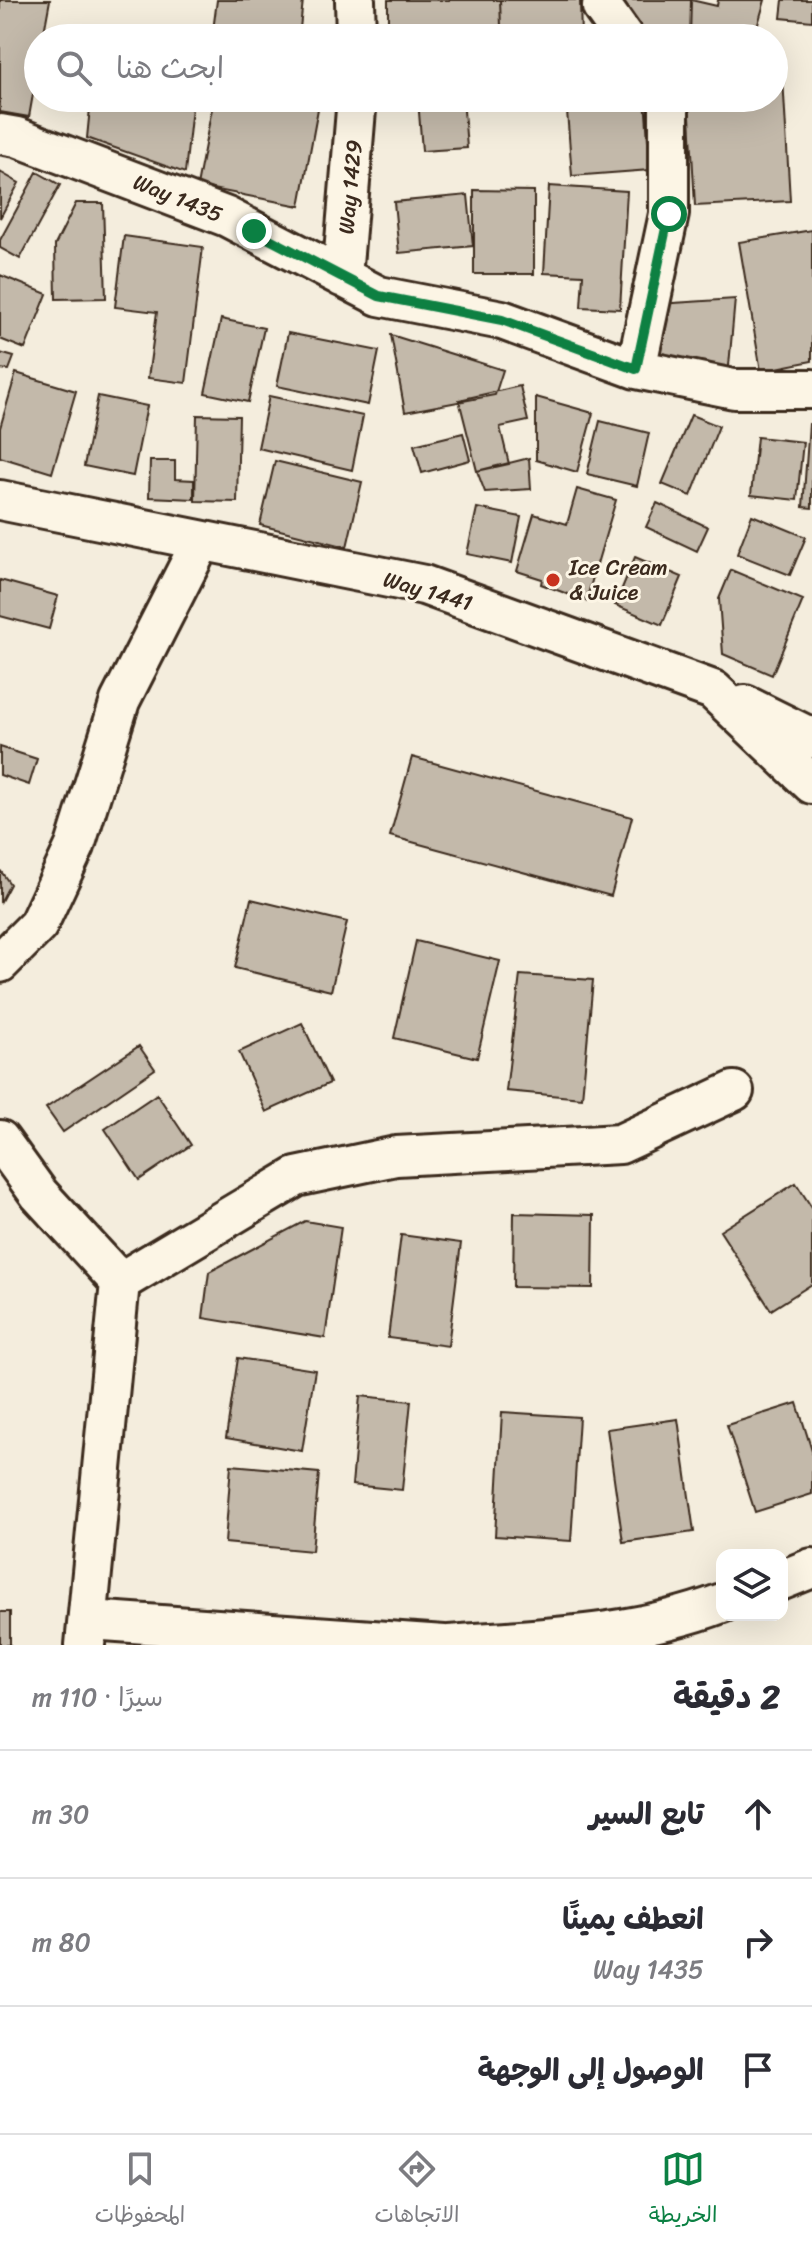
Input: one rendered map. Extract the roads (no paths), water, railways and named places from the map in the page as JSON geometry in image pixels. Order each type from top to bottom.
[{"type":"street","points":[[355,0],[356,24]]},
{"type":"street","points":[[603,0],[602,7],[614,24]]},
{"type":"street","name":"Way 1429","points":[[342,277],[356,112]]},
{"type":"street","points":[[636,369],[669,214],[669,112]]},
{"type":"street","name":"Way 1435","points":[[0,134],[17,137],[227,217],[379,296],[502,320],[636,369],[734,389],[812,389]]},
{"type":"street","name":"Way 1441","points":[[0,500],[424,585],[713,690],[812,784]]},
{"type":"street","points":[[0,963],[38,925],[75,846],[120,701],[201,542]]},
{"type":"street","points":[[713,690],[812,738]]},
{"type":"street","points":[[120,1282],[296,1177],[396,1156],[620,1144],[734,1091]]},
{"type":"street","points":[[0,1140],[39,1194],[120,1282],[88,1633],[447,1645],[586,1640],[716,1605]]},
{"type":"street","points":[[788,1578],[812,1568]]},
{"type":"place","name":"Ice Cream & Juice","points":[[553,580]]}]
